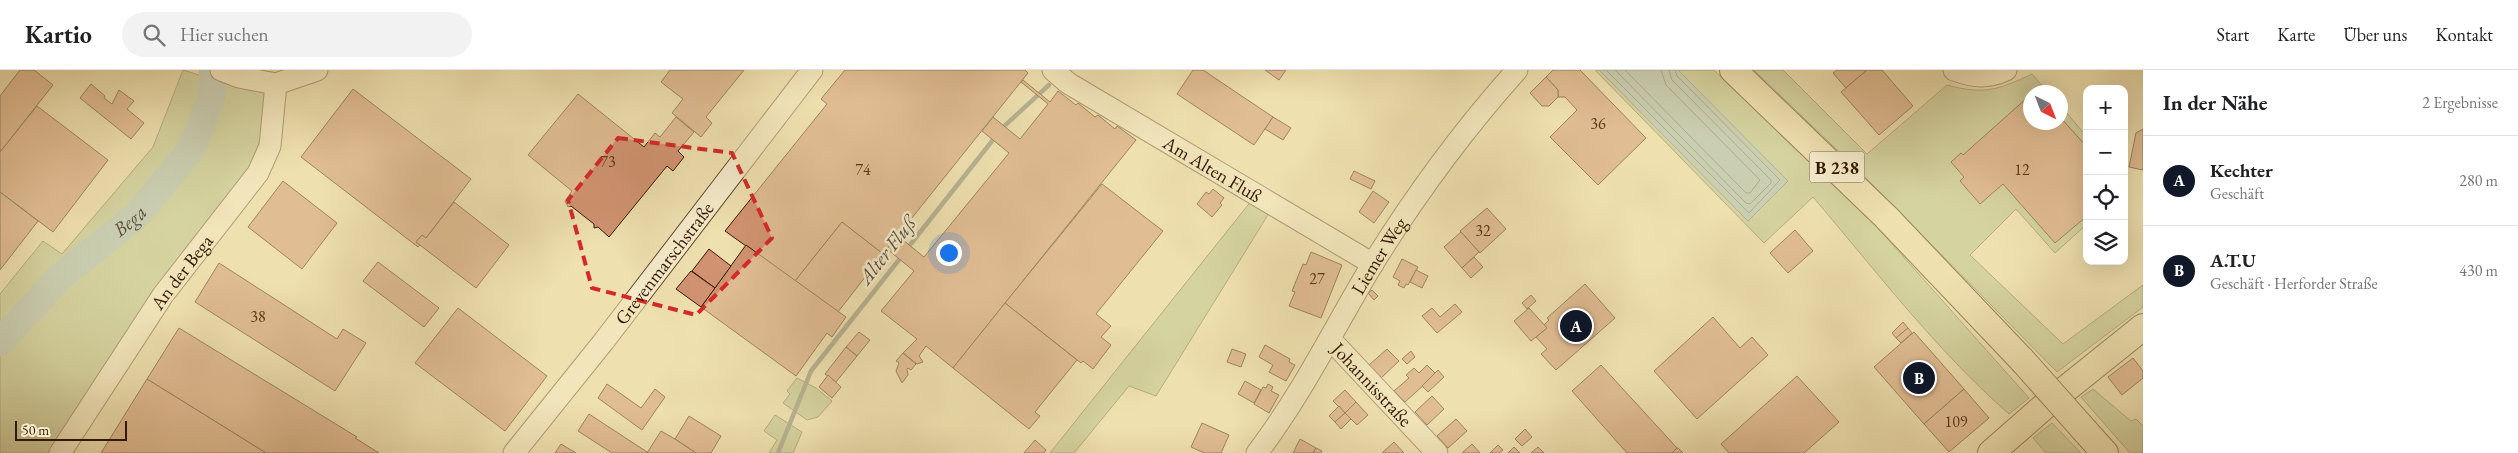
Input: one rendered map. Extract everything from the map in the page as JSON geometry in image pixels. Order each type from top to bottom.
[{"type":"main road","name":"B 238","points":[[1733,70],[1879,210],[2022,361],[2105,453]]},
{"type":"main road","points":[[1991,453],[2061,392],[2143,327]]},
{"type":"street","points":[[230,73],[276,84],[318,70]]},
{"type":"street","name":"Grevenmarschstraße","points":[[514,453],[604,341],[812,70]]},
{"type":"street","name":"Am Alten Fluß","points":[[1053,70],[1068,83],[1373,264]]},
{"type":"street","name":"Liemer Weg","points":[[1257,453],[1286,414],[1373,264],[1472,124],[1517,70]]},
{"type":"street","points":[[1954,70],[1973,77],[1997,74],[2006,70]]},
{"type":"street","name":"An der Bega","points":[[60,453],[122,355],[163,295],[258,173],[270,146],[276,84]]},
{"type":"street","name":"Johannisstraße","points":[[1330,339],[1437,453]]},
{"type":"highlighted area","points":[[618,138],[732,153],[772,238],[696,315],[592,288],[568,200]]},
{"type":"green space","points":[[183,70],[228,84],[265,90],[262,147],[250,171],[53,453],[0,453],[0,294],[43,241],[62,254],[153,147]]},
{"type":"green space","points":[[1595,70],[1714,70],[1877,227],[2029,398],[2009,414],[1982,389],[1956,364],[1907,309],[1813,197],[1764,243]]},
{"type":"green space","points":[[1754,70],[1783,70],[1867,154],[1947,85],[1971,90],[1991,89],[2010,84],[2032,74],[2042,85],[2023,85],[2023,130],[2068,130],[2068,114],[2083,132],[2083,228],[2055,253],[2016,209],[1970,255],[2063,344],[2143,285],[2143,307],[2057,372],[1858,170]]},
{"type":"green space","points":[[1252,200],[1271,210],[1156,396],[1129,386],[1074,453],[1050,453]]},
{"type":"green space","points":[[797,378],[816,388],[832,401],[818,417],[807,420],[783,403],[790,394],[787,391]]},
{"type":"green space","points":[[2093,389],[2131,421],[2136,419],[2143,426],[2143,453],[2130,453],[2081,397]]},
{"type":"green space","points":[[775,415],[802,432],[793,453],[769,453],[777,440],[764,431]]},
{"type":"green space","points":[[2052,423],[2081,453],[2046,453],[2033,438]]},
{"type":"water","points":[[1599,70],[1678,70],[1788,181],[1748,221]]},
{"type":"building","points":[[20,70],[34,70],[53,85],[0,152],[0,96]]},
{"type":"building","points":[[670,70],[744,70],[706,117],[712,123],[701,137],[672,113],[683,99],[661,82]]},
{"type":"building","points":[[845,70],[1025,70],[1028,73],[883,254],[842,222],[795,281],[725,231],[827,104],[821,99]]},
{"type":"building","points":[[1193,70],[1203,70],[1273,117],[1254,145],[1177,94]]},
{"type":"building","points":[[1265,70],[1286,70],[1279,80]]},
{"type":"building","points":[[1553,70],[1580,70],[1646,138],[1598,185],[1550,137],[1577,110],[1565,97],[1558,97],[1558,90],[1546,77]]},
{"type":"building","points":[[1837,70],[1867,70],[1846,88],[1833,73]]},
{"type":"building","points":[[1867,70],[1882,70],[1913,106],[1879,135],[1841,92]]},
{"type":"building","points":[[1546,77],[1558,90],[1558,97],[1549,106],[1542,106],[1530,93]]},
{"type":"building","points":[[1023,80],[1050,102],[1058,91],[1076,105],[1078,103],[1095,117],[1098,115],[1115,129],[1117,126],[1136,140],[953,368],[926,346],[919,356],[923,362],[917,364],[903,353],[917,339],[881,311],[914,271],[887,249],[898,236],[924,257],[1009,153],[982,131],[993,117],[1020,139],[1048,104],[1021,82]]},
{"type":"building","points":[[91,84],[112,104],[119,90],[134,101],[127,109],[144,123],[131,139],[80,98]]},
{"type":"building","points":[[353,89],[471,179],[426,238],[422,235],[416,242],[420,245],[418,247],[301,157]]},
{"type":"building","points":[[578,94],[644,147],[655,133],[660,137],[676,117],[694,132],[678,151],[684,157],[673,171],[667,166],[609,237],[598,227],[594,228],[594,224],[571,206],[568,207],[565,201],[572,191],[528,155]]},
{"type":"building","points":[[2023,101],[2023,130],[2068,130],[2068,126],[2083,143],[2083,219],[2055,243],[2003,184],[1980,204],[1960,181],[1964,177],[1951,162],[1961,153],[1963,155]]},
{"type":"building","points":[[37,106],[108,160],[53,232],[0,192],[0,152]]},
{"type":"building","points":[[1273,117],[1291,128],[1283,140],[1265,129]]},
{"type":"building","points":[[2143,129],[2143,170],[2129,167],[2136,133]]},
{"type":"building","points":[[1354,171],[1375,181],[1371,189],[1350,179]]},
{"type":"building","points":[[283,181],[337,223],[302,269],[248,227]]},
{"type":"building","points":[[1102,184],[1163,231],[1096,314],[1111,326],[1101,337],[1111,345],[1093,369],[1083,361],[1081,363],[1005,303]]},
{"type":"building","points":[[1213,189],[1224,198],[1220,203],[1222,205],[1212,217],[1197,204],[1206,192],[1209,194]]},
{"type":"building","points":[[1373,191],[1389,202],[1374,223],[1359,212]]},
{"type":"building","points":[[0,192],[38,221],[0,270]]},
{"type":"building","points":[[454,202],[509,245],[476,288],[416,242],[422,235],[426,238]]},
{"type":"building","points":[[1487,208],[1506,229],[1480,253],[1460,231]]},
{"type":"building","points":[[842,222],[883,254],[838,312],[795,281]]},
{"type":"building","points":[[1795,230],[1813,251],[1788,273],[1770,253]]},
{"type":"building","points":[[1461,232],[1479,252],[1462,268],[1444,247]]},
{"type":"building","points":[[746,245],[846,317],[832,337],[827,333],[796,376],[701,307]]},
{"type":"building","points":[[709,249],[731,266],[715,288],[692,271]]},
{"type":"building","points":[[1311,252],[1342,265],[1321,318],[1289,306],[1295,292],[1292,291],[1303,264],[1306,265]]},
{"type":"building","points":[[1474,257],[1483,267],[1471,278],[1462,268]]},
{"type":"building","points":[[1402,259],[1418,267],[1408,285],[1406,284],[1404,288],[1398,285],[1400,281],[1393,277]]},
{"type":"building","points":[[378,262],[439,308],[424,327],[363,281]]},
{"type":"building","points":[[219,263],[337,339],[343,329],[366,343],[335,391],[195,302]]},
{"type":"building","points":[[1416,270],[1428,276],[1422,288],[1410,282]]},
{"type":"building","points":[[691,271],[715,288],[701,307],[676,289]]},
{"type":"building","points":[[1585,284],[1615,318],[1556,370],[1541,354],[1547,349],[1536,337],[1547,328],[1544,325],[1549,320],[1547,318]]},
{"type":"building","points":[[1372,290],[1378,296],[1374,300],[1368,293]]},
{"type":"building","points":[[1531,295],[1536,301],[1527,309],[1522,303]]},
{"type":"building","points":[[1005,303],[1077,360],[1035,412],[1040,416],[1029,429],[953,368]]},
{"type":"building","points":[[1455,304],[1462,312],[1437,333],[1422,316],[1432,308],[1440,317]]},
{"type":"building","points":[[458,308],[547,376],[505,431],[415,363]]},
{"type":"building","points":[[1529,308],[1547,328],[1531,341],[1514,321]]},
{"type":"building","points":[[1713,317],[1740,348],[1752,337],[1768,355],[1697,419],[1654,371]]},
{"type":"building","points":[[1903,322],[1908,328],[1896,338],[1892,333]]},
{"type":"building","points":[[179,328],[357,437],[355,438],[379,453],[266,453],[147,379]]},
{"type":"building","points":[[1908,328],[1912,333],[1901,343],[1896,338]]},
{"type":"building","points":[[859,332],[870,340],[857,356],[846,347]]},
{"type":"building","points":[[1914,332],[1964,389],[1924,424],[1874,367]]},
{"type":"building","points":[[1265,345],[1290,359],[1289,362],[1295,365],[1286,381],[1269,372],[1273,365],[1259,357]]},
{"type":"building","points":[[846,347],[857,356],[836,382],[825,374]]},
{"type":"building","points":[[1232,349],[1246,354],[1241,367],[1227,362]]},
{"type":"building","points":[[1387,349],[1399,361],[1381,378],[1369,365]]},
{"type":"building","points":[[1411,351],[1415,357],[1407,364],[1402,359]]},
{"type":"building","points":[[903,353],[916,364],[911,370],[907,369],[908,375],[902,383],[896,371],[899,363],[896,361]]},
{"type":"building","points":[[2133,358],[2143,371],[2143,378],[2122,395],[2108,377]]},
{"type":"building","points":[[1427,365],[1436,374],[1405,402],[1394,391],[1409,378],[1406,375],[1414,368],[1419,373]]},
{"type":"building","points":[[1601,365],[1677,448],[1672,453],[1627,453],[1572,391]]},
{"type":"building","points":[[1438,370],[1444,377],[1428,392],[1422,386]]},
{"type":"building","points":[[828,375],[841,387],[832,398],[819,387]]},
{"type":"building","points":[[1797,376],[1839,422],[1804,453],[1729,453],[1721,444]]},
{"type":"building","points":[[147,379],[266,453],[101,453]]},
{"type":"building","points":[[1245,381],[1261,390],[1254,403],[1238,394]]},
{"type":"building","points":[[607,384],[641,408],[655,389],[665,397],[642,430],[598,398]]},
{"type":"building","points":[[1268,384],[1273,387],[1271,391],[1279,395],[1269,413],[1254,404],[1263,387],[1266,388]]},
{"type":"building","points":[[1964,389],[1989,418],[1949,452],[1924,424]]},
{"type":"building","points":[[1345,390],[1356,402],[1345,413],[1333,401]]},
{"type":"building","points":[[1432,396],[1444,409],[1427,425],[1415,412]]},
{"type":"building","points":[[1356,402],[1368,415],[1357,425],[1345,413]]},
{"type":"building","points":[[1339,406],[1345,413],[1335,422],[1329,416]]},
{"type":"building","points":[[1345,413],[1351,419],[1341,429],[1335,422]]},
{"type":"building","points":[[589,414],[647,453],[612,453],[578,431]]},
{"type":"building","points":[[689,416],[721,436],[711,453],[696,453],[675,439]]},
{"type":"building","points":[[1456,419],[1467,431],[1448,448],[1437,436]]},
{"type":"building","points":[[1202,423],[1229,435],[1221,453],[1204,453],[1191,447]]},
{"type":"building","points":[[1525,429],[1532,437],[1522,446],[1515,439]]},
{"type":"building","points":[[661,431],[675,439],[696,453],[647,453]]},
{"type":"building","points":[[1300,439],[1316,448],[1313,453],[1293,453]]},
{"type":"building","points":[[1035,440],[1046,450],[1044,453],[1024,453]]},
{"type":"building","points":[[1394,442],[1404,453],[1382,453]]},
{"type":"building","points":[[561,444],[576,453],[555,453]]},
{"type":"building","points":[[1472,444],[1480,453],[1462,453]]},
{"type":"building","points":[[1498,445],[1503,450],[1499,453],[1490,453]]},
{"type":"building","points":[[1514,447],[1520,453],[1508,453]]},
{"type":"building","points":[[1538,447],[1544,453],[1531,453]]},
{"type":"building","points":[[1316,448],[1322,451],[1321,453],[1313,453]]},
{"type":"building","points":[[1678,448],[1683,453],[1672,453]]},
{"type":"waterway","name":"Bega","points":[[0,342],[59,278],[138,214],[193,147],[212,95],[213,70]]},
{"type":"waterway","name":"Alter Fluß","points":[[1000,130],[1049,85]]},
{"type":"waterway","name":"Alter Fluß","points":[[906,250],[996,136]]},
{"type":"waterway","name":"Alter Fluß","points":[[778,453],[811,371],[902,256]]},
{"type":"place","name":"Kechter","points":[[1576,326]]},
{"type":"place","name":"A.T.U","points":[[1919,378]]}]
